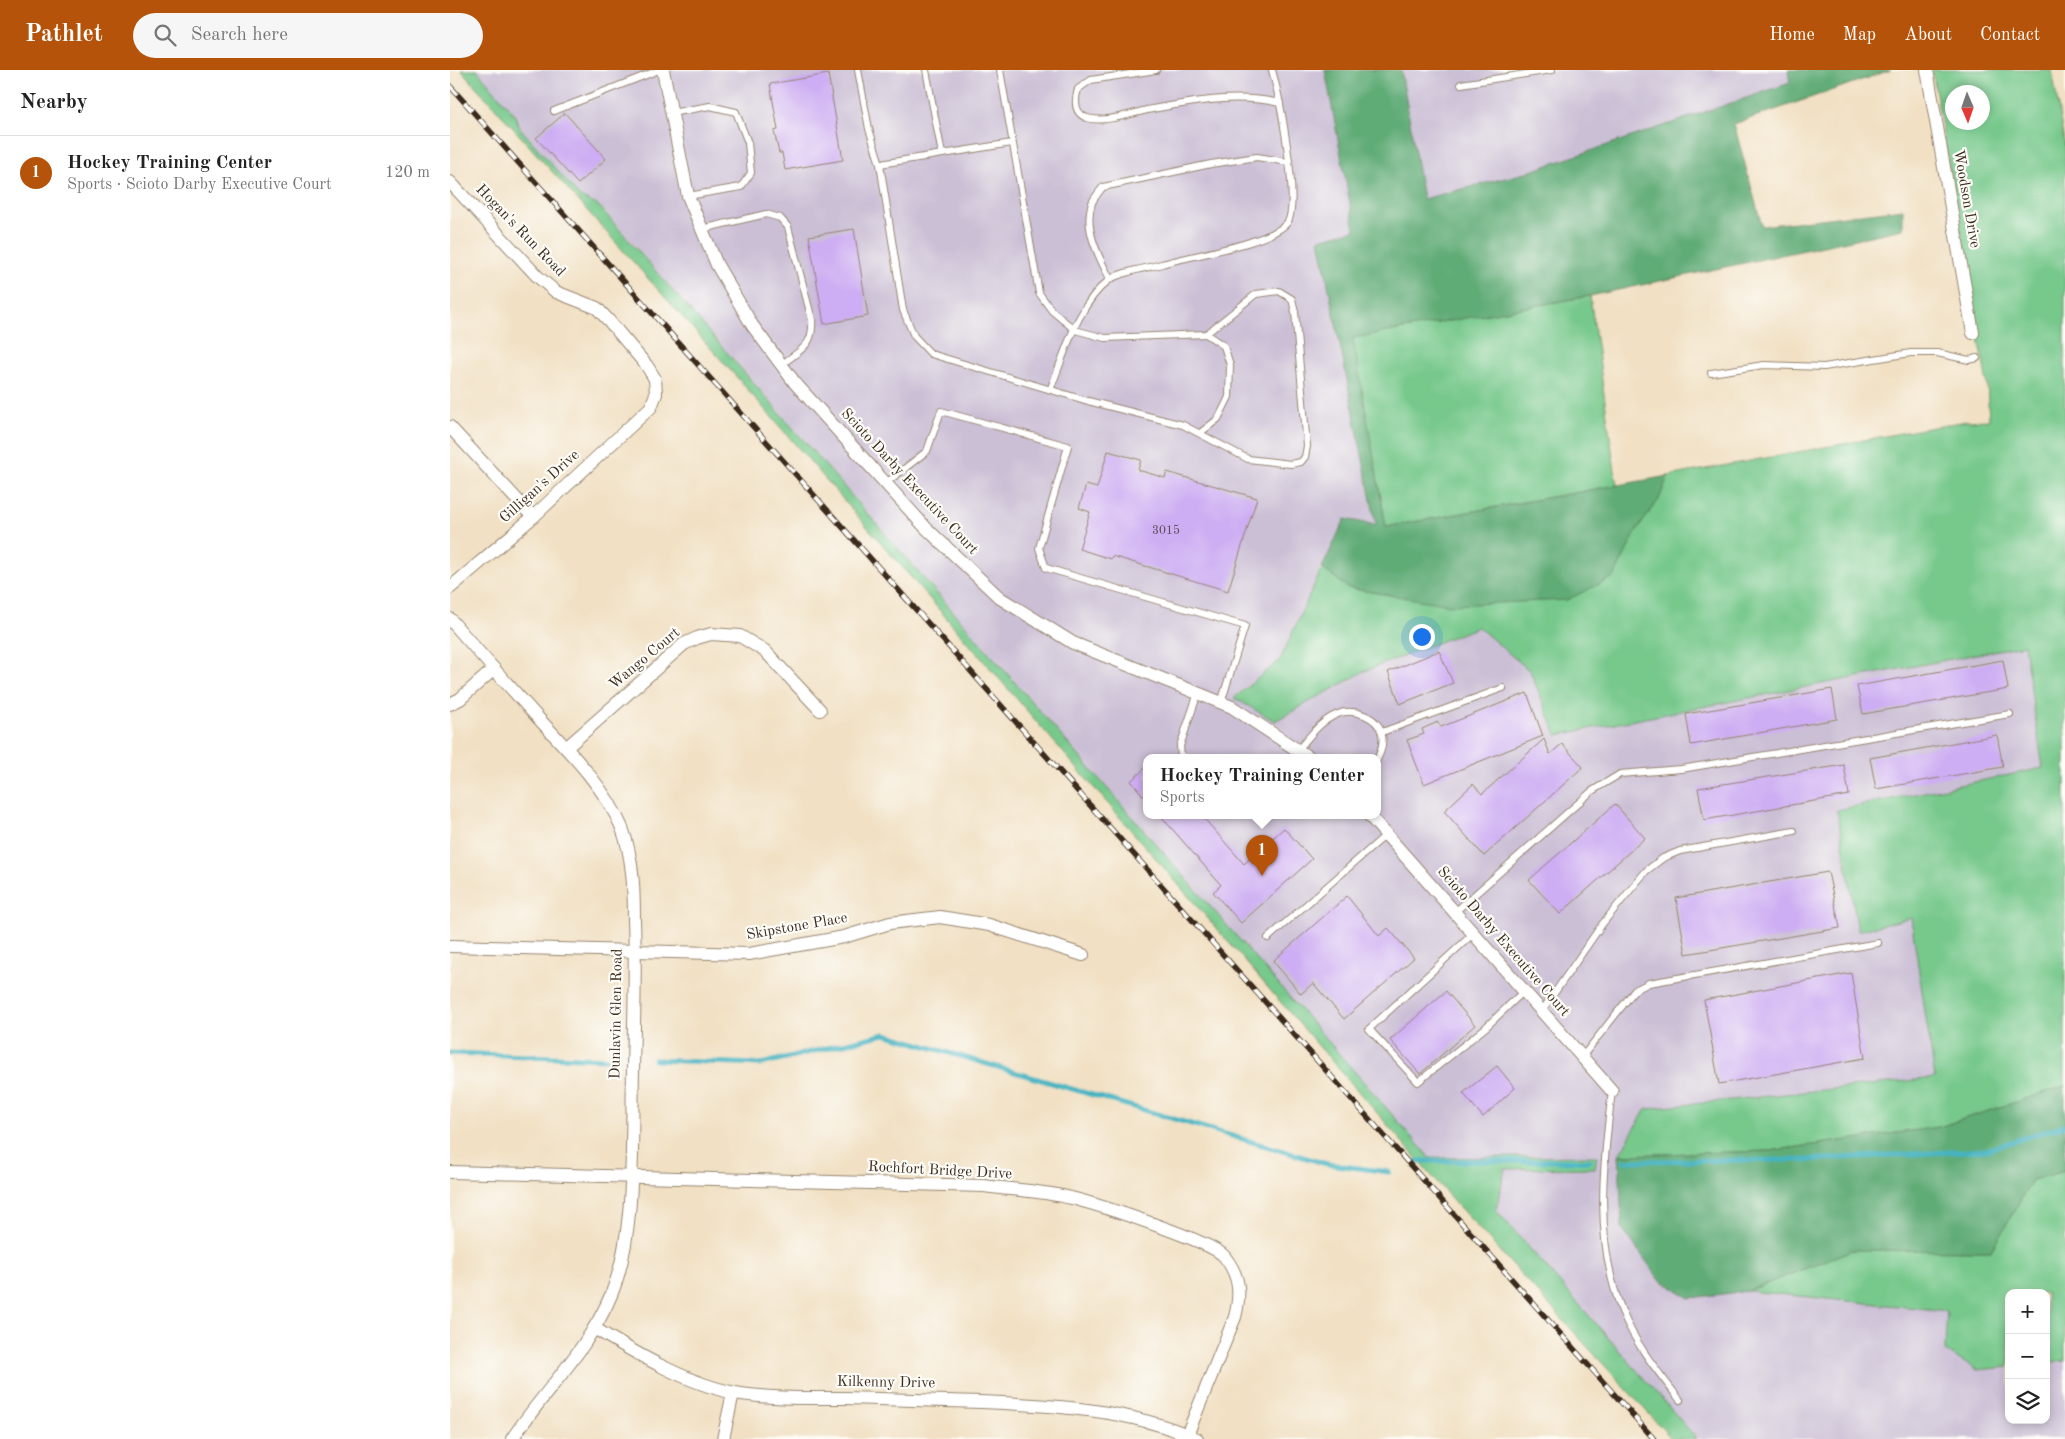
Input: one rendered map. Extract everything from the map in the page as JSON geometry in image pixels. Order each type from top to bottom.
[{"type":"street","name":"Scioto Darby Executive Court","points":[[661,70],[688,196],[717,265],[752,325],[795,383],[926,528],[1000,598],[1073,643],[1232,707],[1303,753]]},
{"type":"street","name":"Woodson Drive","points":[[1927,70],[1973,333]]},
{"type":"street","name":"Hogan's Run Road","points":[[450,182],[536,276],[556,292],[597,308],[610,322],[647,366],[655,379],[656,394],[651,408]]},
{"type":"street","name":"Gilligan's Drive","points":[[450,588],[532,517],[651,408]]},
{"type":"street","points":[[450,427],[532,517]]},
{"type":"street","name":"Dunlavin Glen Road","points":[[450,619],[566,748],[609,802],[622,829],[628,851],[634,892],[635,950],[630,1177],[627,1227],[620,1269],[612,1294],[594,1328],[512,1439]]},
{"type":"street","name":"Wango Court","points":[[566,748],[684,644],[711,634],[740,636],[756,644],[820,710]]},
{"type":"street","points":[[450,704],[460,699],[494,669]]},
{"type":"street","name":"Scioto Darby Executive Court","points":[[1374,819],[1612,1091]]},
{"type":"street","name":"Skipstone Place","points":[[450,946],[749,954],[844,937],[890,923],[940,917],[989,925],[1083,955]]},
{"type":"street","name":"Rochfort Bridge Drive","points":[[450,1172],[984,1186],[1071,1198],[1201,1241],[1223,1255],[1237,1277],[1240,1297],[1235,1317],[1192,1437]]},
{"type":"street","name":"Kilkenny Drive","points":[[594,1328],[660,1365],[733,1393],[763,1397],[901,1399],[1067,1408],[1119,1416],[1192,1437]]},
{"type":"street","points":[[722,1439],[733,1393]]},
{"type":"lane","points":[[554,111],[661,70]]},
{"type":"lane","points":[[858,70],[869,129],[880,164],[904,310],[914,336],[931,354],[1050,390],[1183,425],[1248,459],[1291,464],[1300,462],[1305,457],[1306,437],[1295,312],[1292,299],[1280,291],[1256,294],[1206,334]]},
{"type":"lane","points":[[926,70],[942,154]]},
{"type":"lane","points":[[1000,70],[1039,293],[1052,311],[1075,330],[1105,338],[1206,334],[1224,346],[1230,365],[1229,397],[1218,420],[1200,433]]},
{"type":"lane","points":[[1156,70],[1091,80],[1078,88],[1074,100],[1078,112],[1086,118],[1104,119],[1185,103],[1236,97],[1280,103]]},
{"type":"lane","points":[[1050,390],[1080,315],[1093,294],[1110,279],[1193,254],[1264,238],[1287,223],[1293,206],[1280,103],[1272,70]]},
{"type":"lane","points":[[1461,84],[1552,70]]},
{"type":"lane","points":[[670,113],[710,106],[736,112],[748,144],[751,173],[741,187],[688,196]]},
{"type":"lane","points":[[880,164],[1012,143]]},
{"type":"lane","points":[[1110,279],[1097,252],[1089,225],[1092,203],[1103,187],[1211,164],[1256,157],[1288,162]]},
{"type":"lane","points":[[702,229],[766,214],[780,218],[788,227],[812,320],[813,334],[809,343],[781,365]]},
{"type":"lane","points":[[1711,373],[1764,365],[1824,367],[1911,353],[1937,353],[1969,360],[1977,358]]},
{"type":"lane","points":[[886,483],[927,451],[941,411],[1068,446],[1039,548],[1046,568],[1245,626],[1221,703]]},
{"type":"lane","points":[[1382,732],[1503,688]]},
{"type":"lane","points":[[1181,754],[1180,746],[1198,693]]},
{"type":"lane","points":[[1303,753],[1322,722],[1345,712],[1359,712],[1373,721],[1382,732],[1382,749],[1380,754]]},
{"type":"lane","points":[[1455,912],[1592,791],[1620,774],[1691,767],[2010,714]]},
{"type":"lane","points":[[1542,1011],[1603,923],[1646,871],[1663,858],[1680,851],[1794,832]]},
{"type":"lane","points":[[1268,938],[1387,834]]},
{"type":"lane","points":[[1474,933],[1369,1029],[1418,1082],[1485,1028],[1524,991]]},
{"type":"lane","points":[[1582,1057],[1635,990],[1649,983],[1878,944]]},
{"type":"lane","points":[[1612,1091],[1607,1130],[1603,1210],[1608,1265],[1622,1311],[1647,1358],[1680,1400]]},
{"type":"shaded area","points":[[477,70],[1325,70],[1355,231],[1319,239],[1376,525],[1345,519],[1280,660],[1234,697],[1274,721],[1365,671],[1478,626],[1530,671],[1557,735],[2024,645],[2043,768],[1837,810],[1858,931],[1911,918],[1936,1078],[1646,1109],[1619,1155],[1622,1228],[1659,1279],[1690,1298],[1748,1291],[1947,1311],[1977,1370],[2005,1367],[2005,1424],[2050,1424],[2050,1363],[2065,1361],[2065,1439],[1697,1439],[1496,1210],[1505,1169],[1595,1168],[1597,1156],[1430,1158],[600,206],[580,197],[520,128],[514,114]]},
{"type":"shaded area","points":[[1401,70],[1788,70],[1790,83],[1525,173],[1423,199]]},
{"type":"green space","points":[[461,70],[477,70],[514,114],[520,128],[580,197],[599,206],[1430,1158],[1597,1156],[1595,1168],[1505,1169],[1496,1210],[1697,1439],[1672,1439],[1451,1198],[741,382]]},
{"type":"green space","points":[[1325,70],[1401,70],[1423,199],[1525,173],[1790,83],[1788,70],[1891,70],[1734,124],[1762,226],[1903,209],[1903,229],[1590,296],[1353,338],[1386,527],[1668,476],[1659,499],[1637,530],[1614,577],[1567,600],[1450,605],[1348,588],[1322,568],[1345,519],[1376,525],[1319,239],[1355,230]]},
{"type":"green space","points":[[1932,70],[2052,70],[2065,147],[2065,1086],[1939,1127],[1770,1151],[1619,1155],[1646,1109],[1935,1078],[1911,918],[1858,931],[1837,810],[2043,768],[2024,645],[1557,735],[1530,671],[1478,627],[1365,671],[1275,721],[1234,698],[1280,660],[1322,568],[1348,588],[1385,594],[1637,530],[1659,499],[1668,476],[1966,421],[1989,420],[1987,384]]},
{"type":"green space","points":[[1590,296],[1617,485],[1386,527],[1352,338]]},
{"type":"green space","points":[[2065,1086],[2065,1171],[2032,1180],[1991,1251],[1852,1250],[1748,1291],[1690,1298],[1659,1279],[1622,1228],[1619,1155],[1770,1151],[1939,1127]]},
{"type":"green space","points":[[2065,1171],[2065,1361],[2050,1363],[2050,1289],[2005,1289],[2005,1367],[1977,1370],[1945,1351],[1947,1311],[1748,1291],[1852,1250],[1991,1251],[2032,1180]]},
{"type":"building","points":[[828,74],[843,160],[785,170],[782,153],[779,153],[774,131],[778,130],[770,84]]},
{"type":"building","points":[[565,113],[606,159],[578,184],[536,138]]},
{"type":"building","points":[[854,229],[868,316],[824,324],[809,236]]},
{"type":"building","points":[[1108,451],[1141,460],[1138,470],[1165,478],[1167,472],[1257,498],[1228,591],[1112,556],[1111,559],[1079,549],[1090,512],[1079,508],[1086,485],[1097,488]]},
{"type":"building","points":[[1439,651],[1453,683],[1400,704],[1388,672]]},
{"type":"building","points":[[2003,660],[2008,689],[1863,714],[1857,686]]},
{"type":"building","points":[[1832,689],[1837,719],[1691,745],[1686,714]]},
{"type":"building","points":[[1527,693],[1543,736],[1424,784],[1407,740],[1424,734],[1422,729],[1438,722],[1441,727]]},
{"type":"building","points":[[1997,735],[2003,767],[1876,789],[1870,758]]},
{"type":"building","points":[[1544,739],[1550,754],[1562,744],[1583,767],[1484,856],[1444,811],[1473,784],[1482,794]]},
{"type":"building","points":[[1844,765],[1849,795],[1704,820],[1698,788]]},
{"type":"building","points":[[1143,770],[1143,795],[1131,781]]},
{"type":"building","points":[[1615,804],[1645,838],[1560,914],[1529,880]]},
{"type":"building","points":[[1163,819],[1205,819],[1244,864],[1284,828],[1312,859],[1241,923],[1213,892],[1221,885]]},
{"type":"building","points":[[1828,872],[1840,928],[1686,954],[1676,898]]},
{"type":"building","points":[[1347,896],[1379,936],[1388,928],[1414,958],[1344,1019],[1313,983],[1301,994],[1273,961]]},
{"type":"building","points":[[1851,973],[1865,1058],[1719,1084],[1704,1000]]},
{"type":"building","points":[[1446,991],[1475,1025],[1420,1074],[1390,1040]]},
{"type":"building","points":[[1497,1066],[1515,1088],[1483,1117],[1463,1093]]},
{"type":"waterway","points":[[655,1060],[761,1064],[885,1034],[1327,1164],[1389,1172]]},
{"type":"waterway","points":[[450,1053],[607,1059]]},
{"type":"waterway","points":[[1624,1161],[1805,1160],[1986,1150],[2065,1125]]},
{"type":"waterway","points":[[1417,1161],[1590,1161]]},
{"type":"railway","points":[[450,86],[1654,1439]]},
{"type":"place","name":"Hockey Training Center","points":[[1262,876]]}]
